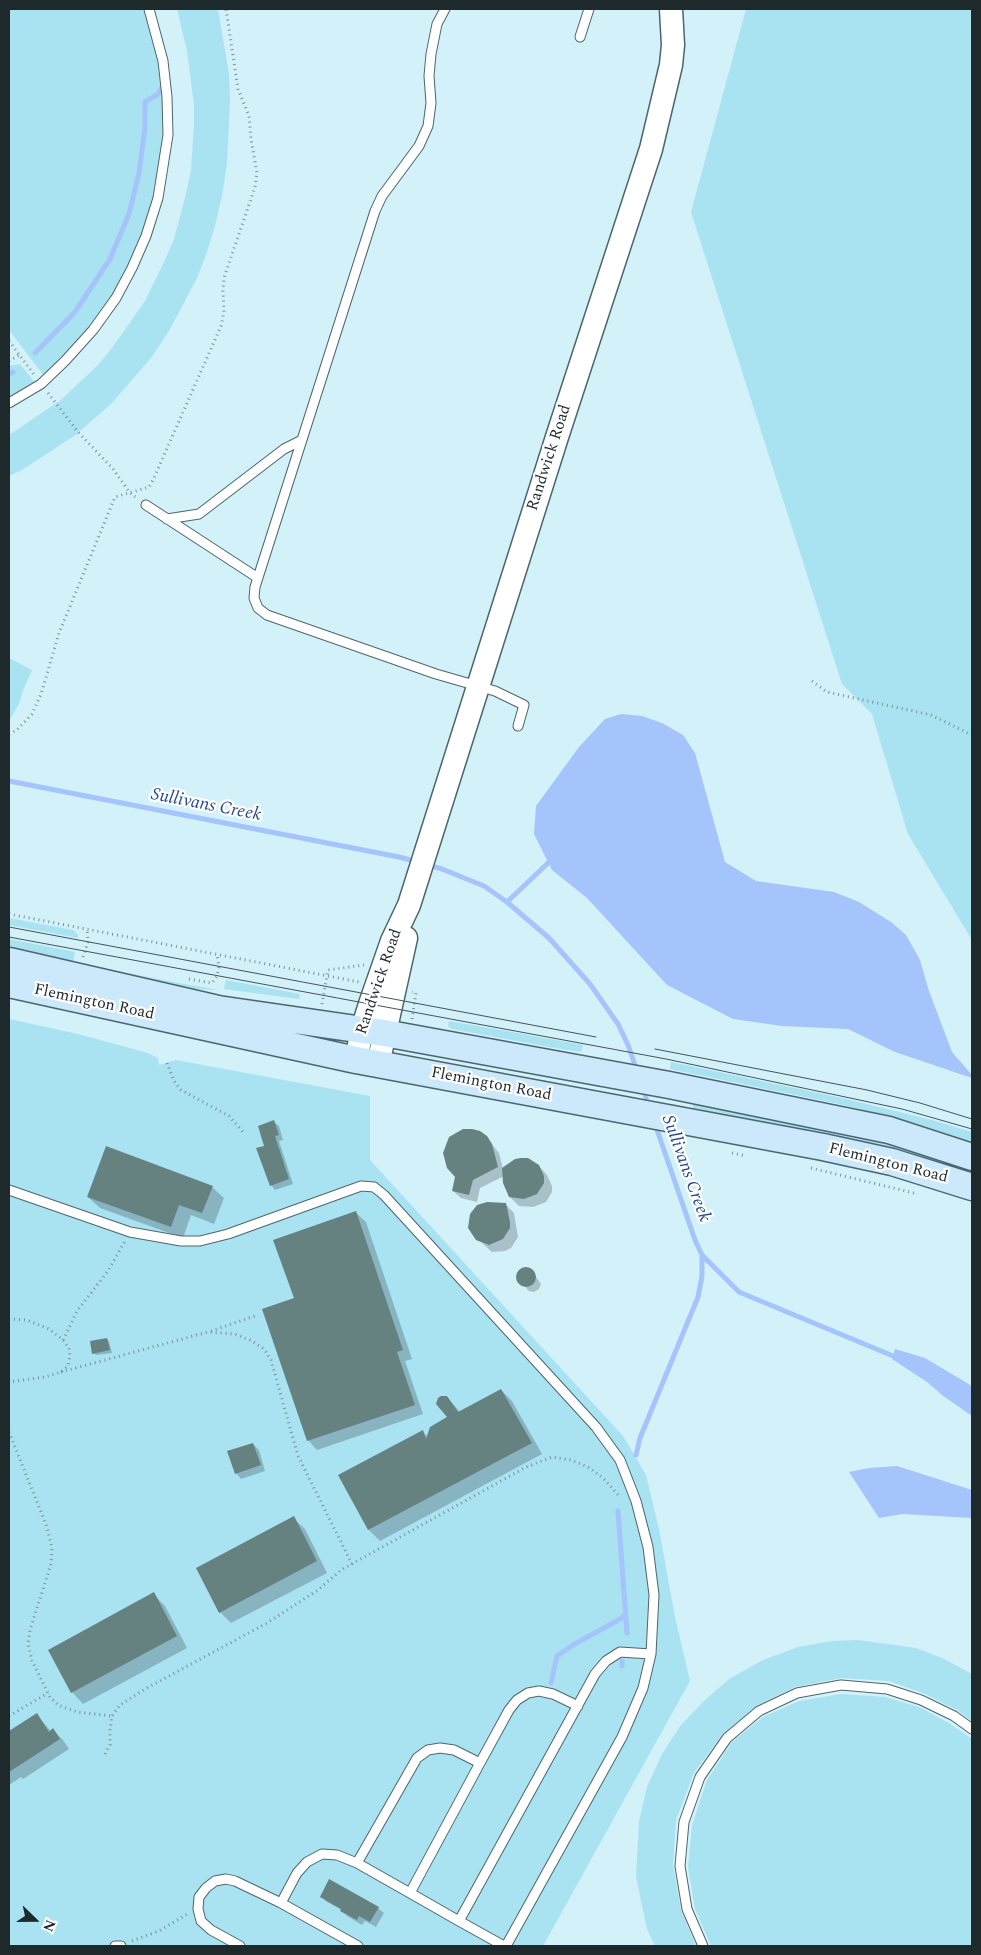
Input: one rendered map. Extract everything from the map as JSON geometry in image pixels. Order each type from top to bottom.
[{"type":"main road","name":"Flemington Road","points":[[9,961],[218,1009],[385,1033],[669,1085],[889,1130],[972,1157]]},
{"type":"main road","name":"Flemington Road","points":[[9,984],[367,1062],[892,1162],[972,1187]]},
{"type":"street","name":"Randwick Road","points":[[367,1062],[385,1033],[385,987],[392,941],[412,896],[557,437],[651,148],[671,65],[673,44],[671,9]]},
{"type":"lane","points":[[9,403],[41,384],[82,342],[116,298],[142,244],[158,198],[168,135],[167,96],[163,61],[149,9]]},
{"type":"lane","points":[[445,9],[437,24],[431,54],[431,103],[428,126],[419,146],[382,196],[375,211],[255,587],[254,598],[258,608],[267,615],[436,674],[495,692],[524,704],[518,726]]},
{"type":"lane","points":[[580,37],[589,9]]},
{"type":"lane","points":[[167,519],[199,514],[284,449],[302,440]]},
{"type":"lane","points":[[146,505],[258,578]]},
{"type":"lane","points":[[9,1190],[130,1232],[181,1241],[200,1241],[215,1238],[358,1187],[374,1187],[384,1195],[596,1427],[620,1460],[636,1500],[648,1547],[654,1595],[651,1654],[643,1688],[622,1737],[505,1946],[357,1863],[337,1855],[322,1854],[307,1862],[297,1873],[281,1903]]},
{"type":"lane","points":[[459,1921],[595,1674],[606,1660],[620,1652],[651,1654]]},
{"type":"lane","points":[[703,1946],[687,1909],[680,1866],[684,1822],[700,1777],[726,1738],[759,1711],[797,1693],[841,1685],[887,1689],[922,1700],[954,1716],[972,1729]]},
{"type":"lane","points":[[410,1893],[509,1710],[517,1700],[528,1693],[540,1691],[553,1694],[578,1706]]},
{"type":"lane","points":[[357,1863],[417,1758],[428,1750],[440,1748],[454,1750],[480,1763]]},
{"type":"lane","points":[[240,1946],[211,1930],[201,1921],[198,1908],[199,1897],[215,1881],[235,1881],[281,1903],[358,1946]]},
{"type":"path","points":[[9,734],[17,730],[32,714],[41,694],[59,633],[115,498],[149,487],[222,326],[224,278],[255,187],[257,173],[250,139],[249,116],[238,89],[226,9]]},
{"type":"path","points":[[9,341],[78,432],[113,468],[130,493],[146,505]]},
{"type":"path","points":[[9,360],[19,355]]},
{"type":"path","points":[[812,681],[827,692],[931,715],[972,735]]},
{"type":"path","points":[[9,914],[416,993],[385,1033]]},
{"type":"path","points":[[87,929],[88,942],[82,959],[91,961]]},
{"type":"path","points":[[184,978],[212,983],[217,976],[219,967],[217,954]]},
{"type":"path","points":[[168,1063],[174,1081],[181,1090],[229,1116],[244,1132]]},
{"type":"path","points":[[730,1152],[752,1157]]},
{"type":"path","points":[[802,1166],[921,1195]]},
{"type":"path","points":[[63,1340],[77,1312],[108,1271],[130,1232]]},
{"type":"path","points":[[9,1382],[45,1378],[208,1332],[255,1316]]},
{"type":"path","points":[[9,1319],[26,1320],[49,1329],[63,1340],[70,1356],[68,1366],[61,1372]]},
{"type":"path","points":[[208,1332],[235,1334],[252,1341],[268,1354],[298,1456],[352,1564]]},
{"type":"path","points":[[9,1432],[47,1527],[52,1548],[51,1564],[30,1630],[28,1643],[32,1661],[48,1693],[58,1705],[77,1712],[112,1716]]},
{"type":"path","points":[[104,1754],[110,1745],[112,1716],[120,1705],[145,1689],[267,1623],[318,1590],[341,1570],[526,1467],[552,1457],[571,1460],[588,1467],[603,1478],[643,1527]]},
{"type":"path","points":[[9,1716],[48,1693]]},
{"type":"path","points":[[118,1946],[160,1931],[198,1908]]},
{"type":"shaded area","points":[[9,9],[144,9],[158,62],[163,91],[163,146],[158,182],[149,217],[135,254],[115,292],[85,332],[44,376],[9,330]]},
{"type":"shaded area","points":[[177,9],[218,9],[229,74],[230,100],[227,164],[222,196],[207,252],[197,278],[169,331],[151,358],[111,404],[74,436],[22,470],[9,476],[9,435],[61,400],[98,365],[145,301],[174,239],[191,170],[194,124],[194,105],[187,51]]},
{"type":"shaded area","points":[[746,9],[972,9],[972,940],[908,834],[872,714],[842,684],[691,212]]},
{"type":"shaded area","points":[[20,364],[35,383],[9,399],[9,366]]},
{"type":"shaded area","points":[[9,658],[32,670],[20,702],[9,721]]},
{"type":"shaded area","points":[[621,714],[642,716],[662,723],[683,735],[695,753],[725,862],[756,881],[834,892],[859,902],[891,922],[906,935],[920,960],[929,991],[952,1052],[972,1075],[972,1078],[895,1052],[848,1029],[782,1026],[733,1019],[667,985],[587,898],[552,870],[534,834],[536,806],[579,747],[605,719]]},
{"type":"shaded area","points":[[9,918],[73,930],[78,935],[78,938],[9,925]]},
{"type":"shaded area","points":[[9,939],[75,952],[73,963],[9,948]]},
{"type":"shaded area","points":[[84,964],[173,982],[219,990],[192,989]]},
{"type":"shaded area","points":[[226,980],[300,994],[299,999],[224,989]]},
{"type":"shaded area","points":[[9,1019],[78,1034],[148,1053],[158,1058],[159,1065],[176,1060],[370,1096],[370,1160],[623,1436],[646,1475],[690,1681],[543,1946],[9,1946]]},
{"type":"shaded area","points":[[449,1021],[583,1045],[581,1052],[549,1047],[452,1029],[448,1026]]},
{"type":"shaded area","points":[[671,1062],[842,1098],[932,1120],[972,1132],[972,1142],[917,1124],[844,1105],[670,1069]]},
{"type":"shaded area","points":[[693,1099],[831,1126],[972,1166],[972,1178],[691,1109],[693,1107]]},
{"type":"shaded area","points":[[895,1349],[925,1358],[972,1386],[972,1416],[927,1382],[892,1359]]},
{"type":"shaded area","points":[[897,1466],[972,1490],[972,1518],[902,1514],[879,1518],[849,1472]]},
{"type":"shaded area","points":[[858,1640],[916,1648],[942,1658],[972,1674],[972,1721],[957,1710],[925,1694],[889,1681],[841,1678],[795,1687],[756,1706],[722,1735],[694,1773],[676,1820],[673,1865],[681,1910],[696,1946],[655,1946],[647,1929],[636,1877],[639,1821],[647,1787],[662,1754],[681,1725],[729,1679],[763,1660],[798,1647],[832,1641]]},
{"type":"shaded area","points":[[841,1694],[885,1697],[919,1707],[949,1723],[972,1739],[972,1946],[711,1946],[695,1909],[688,1867],[692,1825],[707,1780],[732,1742],[763,1717],[799,1701]]},
{"type":"building","points":[[274,1120],[279,1135],[275,1136],[289,1179],[270,1186],[256,1148],[264,1146],[258,1126]]},
{"type":"building","points":[[463,1129],[480,1131],[487,1136],[492,1144],[498,1167],[473,1180],[469,1195],[452,1191],[455,1177],[447,1168],[443,1153],[449,1137]]},
{"type":"building","points":[[106,1146],[213,1186],[202,1213],[179,1205],[171,1227],[87,1197]]},
{"type":"building","points":[[528,1158],[539,1165],[544,1176],[544,1183],[537,1194],[524,1199],[509,1197],[503,1183],[502,1168],[515,1159]]},
{"type":"building","points":[[487,1202],[506,1203],[510,1222],[510,1228],[503,1239],[489,1245],[476,1240],[468,1228],[470,1214],[477,1205]]},
{"type":"building","points":[[356,1211],[403,1350],[397,1352],[415,1405],[307,1441],[262,1309],[294,1298],[273,1240]]},
{"type":"building","points":[[526,1267],[533,1270],[536,1277],[533,1284],[526,1287],[519,1284],[516,1277],[519,1270]]},
{"type":"building","points":[[107,1338],[110,1350],[92,1354],[90,1341]]},
{"type":"building","points":[[501,1389],[532,1443],[368,1530],[338,1475],[423,1430],[426,1439],[430,1427],[447,1417],[436,1404],[441,1396],[447,1396],[458,1412]]},
{"type":"building","points":[[253,1443],[261,1465],[235,1474],[227,1451]]},
{"type":"building","points":[[294,1516],[317,1561],[219,1613],[196,1568]]},
{"type":"building","points":[[154,1592],[177,1636],[71,1693],[48,1650]]},
{"type":"building","points":[[37,1713],[49,1732],[53,1728],[60,1739],[9,1772],[9,1731]]},
{"type":"building","points":[[329,1879],[379,1907],[370,1922],[359,1916],[357,1920],[320,1897]]},
{"type":"waterway","points":[[35,353],[75,312],[110,259],[129,214],[139,173],[145,127],[145,102],[158,94],[162,87]]},
{"type":"waterway","points":[[9,374],[13,372]]},
{"type":"waterway","name":"Sullivans Creek","points":[[9,781],[418,862]]},
{"type":"waterway","points":[[507,902],[548,863]]},
{"type":"waterway","name":"Sullivans Creek","points":[[428,865],[484,886],[507,902],[549,938],[590,984],[618,1024],[637,1071]]},
{"type":"waterway","name":"Sullivans Creek","points":[[643,1089],[649,1107]]},
{"type":"waterway","name":"Sullivans Creek","points":[[655,1124],[695,1240],[702,1255],[739,1292],[898,1358]]},
{"type":"waterway","points":[[636,1455],[640,1438],[698,1297],[702,1276],[702,1255]]},
{"type":"waterway","points":[[618,1511],[627,1633]]},
{"type":"waterway","points":[[551,1683],[557,1656],[626,1614]]},
{"type":"waterway","points":[[622,1661],[622,1666]]},
{"type":"tram line","points":[[9,927],[596,1037]]},
{"type":"tram line","points":[[9,937],[666,1059],[902,1109],[972,1129]]},
{"type":"tram line","points":[[655,1049],[867,1090],[920,1103],[972,1119]]}]
